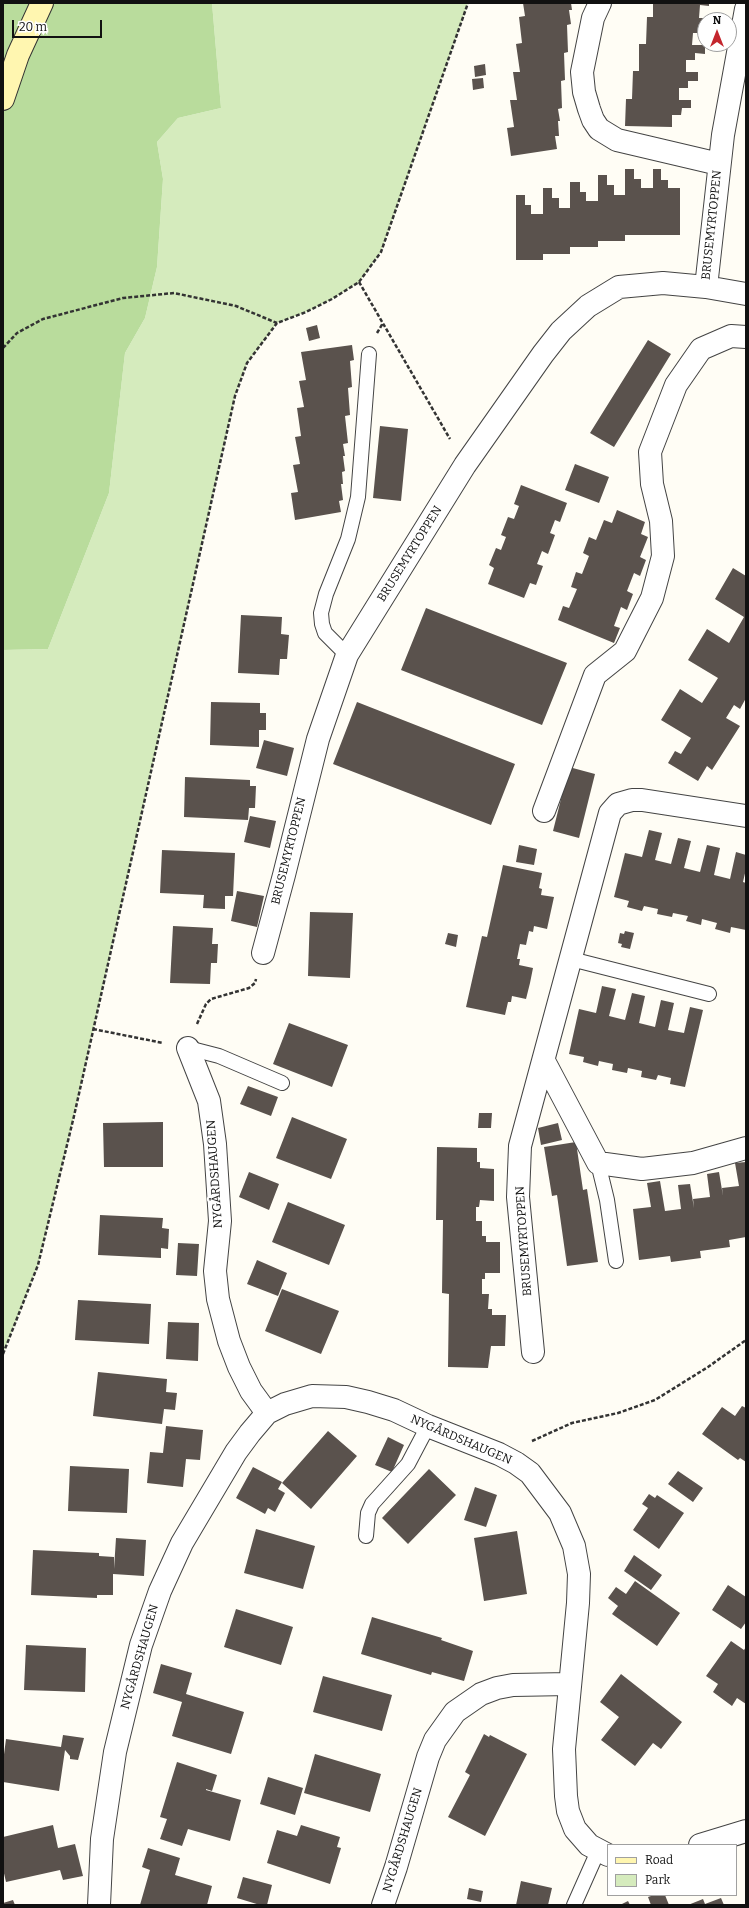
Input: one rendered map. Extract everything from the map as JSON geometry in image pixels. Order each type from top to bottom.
[{"type":"street","points":[[3,98],[18,55],[42,3]]},
{"type":"street","name":"BRUSEMYRTOPPEN","points":[[600,3],[593,18],[582,72],[584,92],[589,109],[593,120],[599,129],[617,140],[719,164]]},
{"type":"street","name":"BRUSEMYRTOPPEN","points":[[706,287],[719,164],[746,9]]},
{"type":"street","name":"BRUSEMYRTOPPEN","points":[[263,953],[318,739],[347,655],[465,465],[543,354],[561,331],[588,306],[620,288],[637,284],[663,284],[706,287],[746,294]]},
{"type":"street","points":[[544,811],[595,675],[625,651],[652,598],[662,556],[661,521],[652,484],[650,452],[676,385],[701,349],[731,336],[746,337]]},
{"type":"street","name":"BRUSEMYRTOPPEN","points":[[533,1352],[518,1197],[520,1146],[610,813],[618,804],[632,800],[642,800],[746,816]]},
{"type":"street","name":"NYGÅRDSHAUGEN","points":[[188,1048],[209,1101],[220,1221],[215,1271],[219,1305],[229,1341],[239,1367],[251,1391],[267,1414]]},
{"type":"street","points":[[544,1061],[598,1163],[642,1169],[693,1163],[746,1148]]},
{"type":"street","name":"NYGÅRDSHAUGEN","points":[[99,1905],[102,1840],[115,1752],[149,1618],[182,1543],[236,1452],[267,1414],[300,1398],[325,1396],[346,1397],[394,1410],[428,1426],[499,1454],[516,1463],[530,1473],[560,1513],[574,1546],[579,1574],[578,1603],[564,1749],[564,1782],[568,1811],[575,1829],[588,1844],[603,1853]]},
{"type":"street","name":"NYGÅRDSHAUGEN","points":[[383,1905],[396,1867],[428,1757],[435,1740],[455,1712],[476,1697],[497,1688],[526,1684],[570,1684]]},
{"type":"street","points":[[703,1844],[746,1831]]},
{"type":"lane","points":[[347,655],[325,633],[322,624],[322,613],[326,594],[348,539],[358,498],[369,354]]},
{"type":"lane","points":[[571,959],[709,994]]},
{"type":"lane","points":[[188,1048],[219,1056],[282,1083]]},
{"type":"lane","points":[[598,1163],[607,1200],[616,1261]]},
{"type":"lane","points":[[366,1536],[368,1513],[372,1504],[408,1464],[428,1426]]},
{"type":"lane","points":[[574,1905],[603,1853]]},
{"type":"path","points":[[3,1354],[38,1265],[74,1116],[235,396],[247,362],[277,323],[306,312],[332,299],[359,282],[370,268],[383,245],[468,3]]},
{"type":"path","points":[[359,282],[465,465]]},
{"type":"path","points":[[3,348],[17,333],[43,319],[88,306],[130,297],[174,293],[236,306],[277,323]]},
{"type":"path","points":[[93,1029],[188,1048],[206,1004],[211,998],[238,992],[255,983],[263,953]]},
{"type":"path","points":[[499,1454],[572,1422],[618,1413],[654,1400],[708,1367],[746,1340]]},
{"type":"green space","points":[[3,3],[212,3],[221,108],[178,118],[157,142],[163,179],[157,267],[145,318],[125,353],[109,493],[48,649],[3,650]]},
{"type":"green space","points":[[212,3],[468,3],[381,252],[359,282],[332,299],[306,312],[277,323],[247,363],[235,396],[74,1116],[38,1265],[3,1354],[3,650],[48,649],[109,493],[125,353],[145,318],[157,267],[163,179],[157,142],[178,118],[221,108]]},
{"type":"building","points":[[523,3],[571,3],[572,10],[569,10],[571,24],[567,25],[568,52],[564,53],[565,80],[561,81],[562,108],[558,109],[560,121],[558,121],[559,136],[555,136],[557,149],[511,156],[507,128],[514,127],[510,100],[517,100],[513,72],[520,72],[516,44],[522,43],[519,17],[525,16]]},
{"type":"building","points":[[653,3],[709,3],[709,6],[700,5],[699,12],[697,12],[697,33],[693,33],[692,45],[697,45],[697,52],[705,52],[705,54],[695,53],[695,60],[686,60],[686,72],[698,72],[698,81],[688,81],[688,88],[679,88],[679,100],[691,100],[691,108],[682,108],[681,115],[672,115],[672,127],[625,126],[626,99],[632,99],[633,71],[639,71],[639,44],[646,44],[647,17],[653,17]]},
{"type":"building","points":[[485,64],[486,75],[475,77],[474,66]]},
{"type":"building","points":[[483,78],[484,88],[473,90],[472,79]]},
{"type":"building","points":[[625,169],[634,169],[634,179],[641,179],[641,188],[653,188],[653,169],[661,169],[661,180],[668,180],[668,188],[680,188],[680,235],[625,235],[625,241],[598,241],[598,247],[570,247],[570,254],[543,254],[543,260],[516,260],[516,195],[525,195],[525,205],[531,205],[531,214],[543,214],[543,188],[552,188],[552,198],[559,198],[559,208],[570,208],[570,182],[580,182],[580,192],[586,192],[586,201],[598,201],[598,175],[607,175],[607,185],[614,185],[614,195],[625,195]]},
{"type":"building","points":[[317,325],[320,338],[309,341],[306,328]]},
{"type":"building","points":[[648,340],[671,354],[614,447],[590,433]]},
{"type":"building","points":[[352,345],[354,360],[350,361],[352,387],[348,388],[350,415],[345,416],[348,443],[343,444],[345,471],[342,472],[343,484],[341,484],[343,500],[339,501],[341,512],[295,520],[291,493],[298,492],[293,465],[300,464],[295,437],[301,436],[297,408],[304,407],[299,381],[306,380],[301,352]]},
{"type":"building","points":[[380,426],[408,429],[401,501],[373,498]]},
{"type":"building","points":[[575,464],[609,477],[599,503],[565,490]]},
{"type":"building","points":[[521,485],[567,503],[560,522],[555,520],[550,533],[555,535],[548,554],[542,551],[537,564],[543,566],[536,585],[530,583],[524,598],[488,584],[494,568],[489,565],[496,548],[501,550],[506,537],[501,535],[508,517],[514,519],[519,506],[514,504]]},
{"type":"building","points":[[617,510],[645,522],[641,534],[648,537],[640,557],[646,560],[640,576],[634,573],[627,591],[633,594],[627,610],[621,607],[614,626],[620,628],[614,643],[558,620],[563,606],[569,608],[577,589],[571,587],[576,572],[582,574],[589,556],[583,553],[589,537],[596,540],[604,520],[612,523]]},
{"type":"building","points":[[733,568],[746,576],[746,698],[740,709],[734,705],[726,718],[740,726],[712,770],[707,766],[698,781],[668,763],[675,751],[681,754],[691,738],[661,720],[680,689],[702,703],[718,678],[688,660],[707,629],[729,643],[744,617],[715,599]]},
{"type":"building","points":[[426,608],[567,663],[542,725],[401,670]]},
{"type":"building","points":[[241,615],[282,617],[281,634],[289,635],[287,659],[280,659],[279,675],[238,673]]},
{"type":"building","points":[[211,702],[260,703],[260,713],[266,713],[266,730],[259,730],[259,747],[210,745]]},
{"type":"building","points":[[357,702],[515,764],[491,825],[333,764]]},
{"type":"building","points":[[264,740],[294,748],[287,776],[256,768]]},
{"type":"building","points":[[569,767],[595,774],[579,838],[553,831]]},
{"type":"building","points":[[185,777],[250,780],[250,786],[256,786],[255,808],[249,808],[248,820],[184,817]]},
{"type":"building","points":[[250,816],[276,821],[270,848],[244,842]]},
{"type":"building","points":[[649,830],[662,833],[655,860],[671,864],[678,838],[691,841],[684,868],[700,872],[707,845],[720,848],[714,875],[730,879],[736,852],[746,855],[746,869],[743,882],[746,883],[746,930],[731,927],[730,933],[715,929],[717,923],[702,919],[701,925],[686,921],[688,916],[673,913],[672,917],[657,914],[658,909],[644,906],[642,911],[627,907],[629,901],[614,897],[625,853],[642,857]]},
{"type":"building","points":[[519,845],[537,849],[534,865],[516,862]]},
{"type":"building","points":[[162,850],[235,853],[233,896],[225,896],[225,909],[203,908],[204,895],[160,893]]},
{"type":"building","points":[[503,865],[542,873],[539,888],[542,889],[541,895],[554,897],[547,929],[534,926],[533,932],[529,931],[526,945],[520,944],[517,959],[520,959],[519,965],[533,968],[530,983],[526,999],[512,996],[511,1002],[508,1002],[505,1015],[466,1007],[482,936],[487,937]]},
{"type":"building","points":[[237,891],[264,896],[257,927],[231,921]]},
{"type":"building","points":[[310,912],[353,913],[350,978],[308,976]]},
{"type":"building","points":[[173,926],[213,928],[212,944],[218,944],[217,963],[211,963],[210,984],[170,983]]},
{"type":"building","points":[[625,931],[634,933],[630,949],[621,947],[622,944],[618,943],[620,933],[624,934]]},
{"type":"building","points":[[448,933],[458,935],[456,947],[445,944]]},
{"type":"building","points":[[602,986],[616,989],[609,1016],[625,1020],[632,993],[645,996],[639,1023],[655,1027],[661,1000],[674,1003],[668,1030],[684,1033],[690,1007],[703,1010],[685,1087],[670,1084],[671,1078],[658,1075],[656,1080],[641,1077],[642,1071],[628,1068],[627,1073],[612,1070],[613,1064],[599,1061],[598,1066],[583,1062],[584,1057],[569,1054],[579,1009],[596,1013]]},
{"type":"building","points":[[289,1023],[348,1045],[332,1087],[273,1064]]},
{"type":"building","points":[[248,1086],[278,1097],[271,1116],[240,1104]]},
{"type":"building","points":[[479,1113],[492,1113],[491,1128],[478,1128]]},
{"type":"building","points":[[292,1117],[347,1139],[331,1179],[276,1158]]},
{"type":"building","points":[[163,1122],[163,1167],[104,1167],[103,1123]]},
{"type":"building","points":[[558,1123],[562,1140],[541,1145],[538,1128]]},
{"type":"building","points":[[576,1142],[583,1190],[587,1189],[598,1262],[567,1266],[557,1195],[552,1196],[544,1147]]},
{"type":"building","points":[[437,1147],[477,1148],[477,1162],[480,1162],[480,1168],[494,1169],[494,1201],[480,1200],[479,1207],[476,1207],[476,1221],[482,1221],[482,1236],[486,1236],[486,1242],[500,1242],[500,1273],[485,1273],[485,1279],[482,1279],[482,1294],[489,1294],[488,1309],[492,1309],[492,1315],[506,1315],[505,1346],[491,1346],[488,1368],[448,1367],[449,1294],[442,1293],[443,1220],[436,1220]]},
{"type":"building","points":[[746,1162],[746,1237],[729,1240],[730,1247],[700,1251],[701,1258],[671,1262],[670,1256],[639,1260],[633,1209],[651,1207],[647,1183],[660,1181],[665,1211],[681,1209],[678,1185],[690,1184],[694,1208],[693,1199],[710,1197],[707,1174],[719,1172],[723,1196],[722,1188],[739,1186],[735,1163]]},
{"type":"building","points":[[249,1172],[279,1184],[269,1210],[239,1197]]},
{"type":"building","points":[[288,1202],[345,1225],[329,1265],[272,1242]]},
{"type":"building","points":[[100,1215],[163,1218],[162,1228],[169,1229],[168,1249],[161,1248],[161,1258],[98,1255]]},
{"type":"building","points":[[178,1243],[199,1244],[197,1276],[176,1275]]},
{"type":"building","points":[[257,1260],[287,1273],[278,1296],[247,1284]]},
{"type":"building","points":[[282,1289],[339,1311],[321,1354],[265,1331]]},
{"type":"building","points":[[78,1300],[151,1304],[149,1344],[75,1340]]},
{"type":"building","points":[[168,1322],[199,1323],[198,1361],[166,1359]]},
{"type":"building","points":[[98,1372],[167,1379],[166,1392],[177,1393],[175,1410],[164,1409],[162,1424],[93,1416]]},
{"type":"building","points":[[742,1406],[746,1408],[746,1462],[740,1458],[738,1460],[702,1434],[722,1407],[735,1416]]},
{"type":"building","points":[[166,1426],[203,1430],[200,1460],[186,1459],[183,1487],[147,1483],[150,1452],[163,1453]]},
{"type":"building","points":[[328,1431],[357,1456],[311,1509],[282,1483]]},
{"type":"building","points":[[388,1437],[404,1445],[392,1472],[375,1465]]},
{"type":"building","points":[[70,1466],[129,1469],[127,1513],[68,1511]]},
{"type":"building","points":[[253,1467],[282,1482],[278,1489],[285,1493],[275,1512],[268,1508],[265,1514],[236,1498]]},
{"type":"building","points":[[429,1469],[456,1495],[408,1544],[382,1518]]},
{"type":"building","points":[[678,1471],[703,1488],[693,1502],[668,1484]]},
{"type":"building","points":[[475,1487],[497,1495],[486,1527],[464,1520]]},
{"type":"building","points":[[649,1494],[655,1498],[657,1495],[684,1513],[659,1549],[633,1530],[648,1508],[642,1504]]},
{"type":"building","points":[[256,1529],[315,1546],[303,1589],[244,1573]]},
{"type":"building","points":[[517,1531],[527,1594],[484,1601],[474,1538]]},
{"type":"building","points":[[116,1538],[146,1540],[144,1576],[113,1574],[113,1595],[97,1595],[97,1598],[31,1595],[33,1550],[99,1553],[99,1556],[114,1557],[114,1569]]},
{"type":"building","points":[[634,1555],[662,1575],[651,1590],[624,1571]]},
{"type":"building","points":[[635,1581],[680,1613],[657,1646],[612,1614],[618,1606],[608,1598],[616,1587],[626,1594]]},
{"type":"building","points":[[728,1585],[746,1597],[746,1622],[741,1629],[712,1610]]},
{"type":"building","points":[[236,1609],[293,1627],[281,1665],[224,1647]]},
{"type":"building","points":[[372,1617],[442,1638],[441,1640],[473,1651],[464,1681],[432,1672],[431,1675],[361,1654]]},
{"type":"building","points":[[731,1641],[744,1650],[746,1647],[746,1704],[737,1698],[732,1706],[713,1692],[718,1684],[706,1676]]},
{"type":"building","points":[[26,1645],[86,1648],[85,1692],[24,1690]]},
{"type":"building","points":[[161,1664],[192,1673],[186,1694],[244,1712],[231,1754],[172,1736],[182,1702],[153,1693]]},
{"type":"building","points":[[621,1674],[682,1722],[661,1749],[653,1743],[635,1766],[601,1740],[619,1717],[600,1702]]},
{"type":"building","points":[[323,1676],[392,1695],[382,1731],[313,1712]]},
{"type":"building","points":[[484,1734],[489,1737],[490,1735],[527,1754],[485,1836],[448,1817],[470,1775],[465,1772]]},
{"type":"building","points":[[63,1735],[84,1738],[78,1760],[70,1759],[70,1756],[65,1750],[59,1791],[3,1782],[3,1762],[6,1739],[61,1747]]},
{"type":"building","points":[[315,1754],[381,1774],[370,1812],[304,1793]]},
{"type":"building","points":[[177,1762],[217,1775],[212,1791],[206,1790],[241,1800],[230,1841],[188,1829],[182,1846],[160,1839],[167,1819],[160,1817]]},
{"type":"building","points":[[268,1777],[303,1788],[295,1815],[260,1804]]},
{"type":"building","points":[[53,1825],[58,1848],[75,1844],[83,1876],[63,1880],[60,1870],[6,1882],[3,1869],[3,1837]]},
{"type":"building","points":[[301,1825],[340,1837],[337,1847],[341,1848],[330,1884],[267,1863],[277,1830],[297,1836]]},
{"type":"building","points":[[148,1848],[180,1858],[175,1875],[212,1886],[207,1905],[140,1905],[150,1870],[142,1867]]},
{"type":"building","points":[[243,1877],[272,1885],[267,1905],[260,1905],[237,1898]]},
{"type":"building","points":[[521,1881],[552,1888],[548,1905],[516,1905]]},
{"type":"building","points":[[469,1888],[483,1891],[481,1902],[467,1899]]},
{"type":"building","points":[[665,1896],[669,1905],[651,1905],[648,1897]]},
{"type":"building","points":[[721,1898],[724,1905],[688,1905],[703,1899],[705,1904]]},
{"type":"building","points":[[13,1900],[15,1905],[3,1905],[3,1903]]},
{"type":"building","points":[[628,1901],[630,1905],[620,1905]]}]
